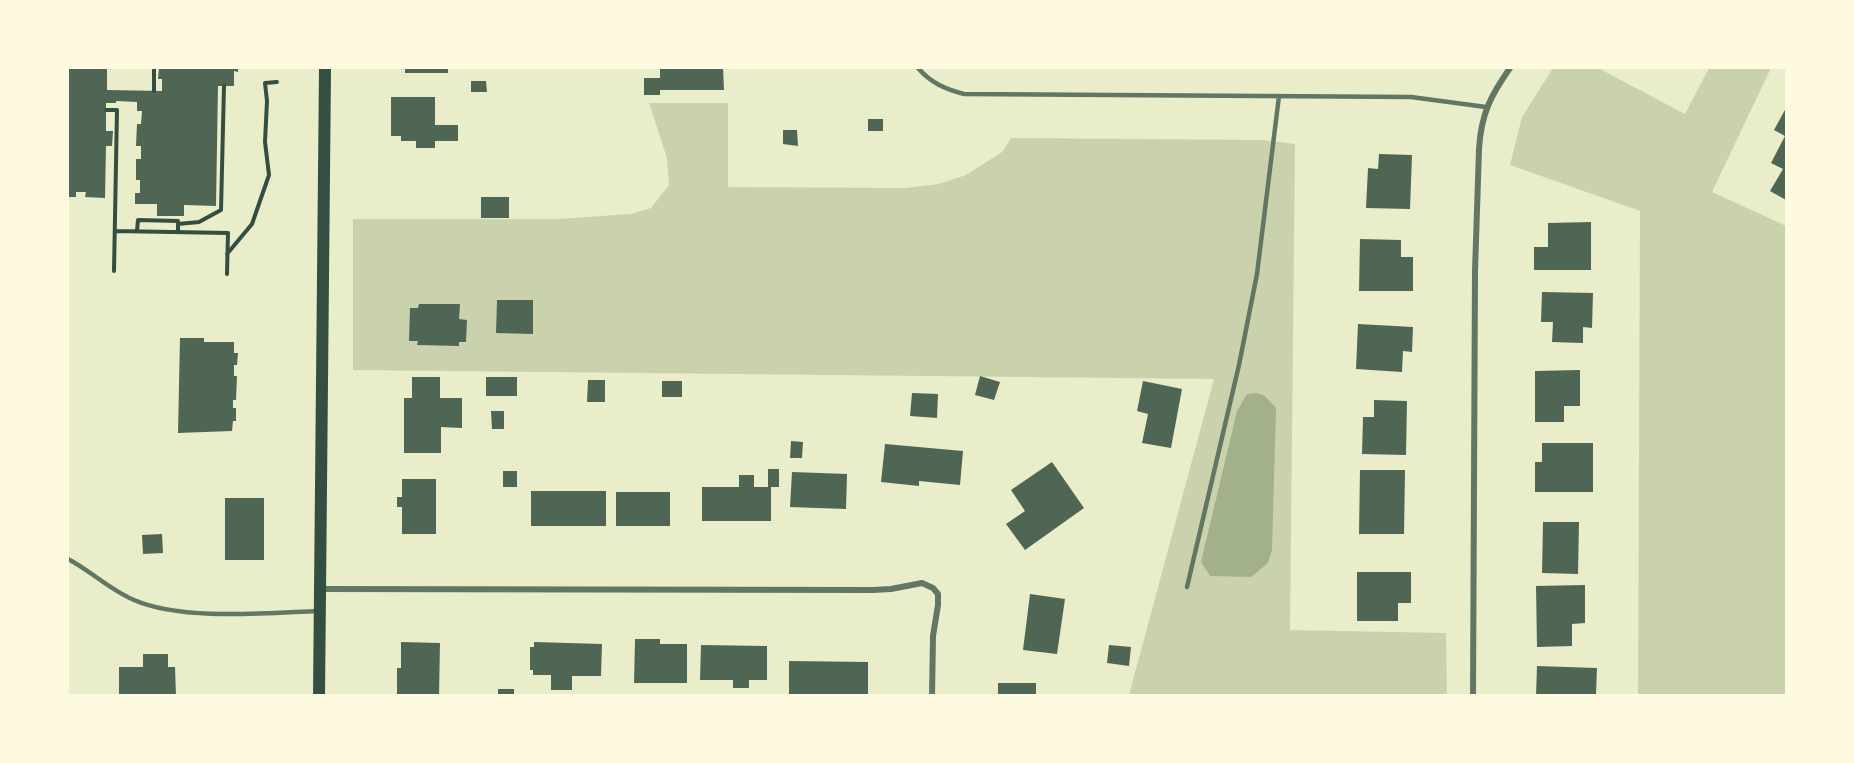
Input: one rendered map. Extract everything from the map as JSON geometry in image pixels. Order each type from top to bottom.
[{"type":"main road","points":[[319,696],[325,68]]},
{"type":"street","points":[[1473,696],[1476,248],[1479,139],[1486,107],[1510,68]]},
{"type":"street","points":[[321,589],[873,590],[928,584],[938,594],[933,636],[932,696]]},
{"type":"lane","points":[[918,68],[927,78],[945,89],[964,94],[1411,97],[1486,107]]},
{"type":"lane","points":[[1187,587],[1239,365],[1255,285],[1279,96]]},
{"type":"lane","points":[[68,559],[123,595],[150,606],[214,613],[321,611]]},
{"type":"path","points":[[154,68],[154,91]]},
{"type":"path","points":[[227,254],[252,224],[267,182],[269,168],[265,134],[267,101],[265,83],[277,82]]},
{"type":"path","points":[[178,224],[200,222],[221,210],[224,86]]},
{"type":"path","points":[[106,110],[117,110],[114,271]]},
{"type":"path","points":[[137,231],[138,220],[170,219],[178,221],[178,232]]},
{"type":"path","points":[[115,231],[228,233],[227,274]]},
{"type":"shaded area","points":[[1553,68],[1598,68],[1685,114],[1709,68],[1771,68],[1712,192],[1786,226],[1786,695],[1638,695],[1640,211],[1510,165],[1522,117]]},
{"type":"shaded area","points":[[649,103],[728,103],[728,187],[906,188],[939,184],[966,175],[1002,152],[1011,138],[1263,140],[1295,144],[1290,630],[1446,633],[1447,695],[1129,695],[1214,379],[353,370],[353,219],[557,219],[631,214],[651,208],[669,185],[667,158]]},
{"type":"shaded area","points":[[1257,393],[1265,396],[1276,408],[1272,550],[1268,563],[1251,577],[1210,576],[1201,562],[1237,411],[1247,394]]},
{"type":"building","points":[[68,68],[107,68],[107,90],[162,91],[162,79],[158,79],[159,68],[238,68],[238,72],[234,71],[234,86],[218,86],[216,206],[184,205],[184,216],[157,216],[157,204],[135,204],[135,193],[140,193],[140,180],[136,180],[136,159],[141,159],[141,146],[136,146],[137,124],[141,124],[142,111],[137,111],[137,102],[106,103],[106,131],[113,131],[112,146],[106,146],[105,198],[85,197],[86,192],[76,192],[76,197],[68,197]]},
{"type":"building","points":[[405,68],[448,68],[448,73],[405,73]]},
{"type":"building","points":[[660,68],[723,68],[724,90],[660,90],[660,95],[644,95],[644,78],[660,78]]},
{"type":"building","points":[[471,81],[486,81],[487,92],[471,92]]},
{"type":"building","points":[[391,97],[435,97],[435,125],[458,125],[458,141],[435,141],[435,148],[416,148],[416,141],[401,141],[401,136],[391,136]]},
{"type":"building","points":[[1786,108],[1786,200],[1770,191],[1783,169],[1771,163],[1785,136],[1774,130]]},
{"type":"building","points":[[868,119],[883,119],[883,131],[868,131]]},
{"type":"building","points":[[783,130],[797,130],[798,146],[783,144]]},
{"type":"building","points":[[1379,154],[1412,155],[1410,209],[1366,208],[1368,168],[1378,169]]},
{"type":"building","points":[[481,197],[509,197],[509,218],[481,218]]},
{"type":"building","points":[[1591,222],[1591,270],[1534,270],[1534,247],[1548,247],[1548,223]]},
{"type":"building","points":[[1360,239],[1401,240],[1401,257],[1413,257],[1413,291],[1359,291]]},
{"type":"building","points":[[1542,292],[1593,293],[1592,328],[1583,327],[1583,343],[1552,342],[1553,322],[1541,322]]},
{"type":"building","points":[[497,300],[533,300],[533,334],[496,333]]},
{"type":"building","points":[[419,304],[460,304],[459,319],[467,320],[466,342],[459,342],[459,346],[417,345],[418,341],[409,341],[410,308],[418,308]]},
{"type":"building","points":[[1358,324],[1413,327],[1412,352],[1403,351],[1402,372],[1356,369]]},
{"type":"building","points":[[180,338],[204,338],[204,342],[234,342],[234,353],[238,353],[237,365],[234,365],[234,376],[237,376],[236,400],[233,400],[233,408],[236,408],[236,421],[233,421],[232,431],[178,433]]},
{"type":"building","points":[[1580,370],[1580,406],[1564,406],[1564,422],[1535,422],[1535,371]]},
{"type":"building","points":[[980,376],[1000,382],[994,400],[975,395]]},
{"type":"building","points":[[412,377],[440,377],[440,398],[462,398],[462,428],[441,427],[441,453],[404,453],[404,398],[412,398]]},
{"type":"building","points":[[486,377],[517,377],[517,396],[486,396]]},
{"type":"building","points":[[588,380],[605,380],[605,402],[587,402]]},
{"type":"building","points":[[662,381],[682,381],[682,397],[662,397]]},
{"type":"building","points":[[1143,381],[1182,389],[1171,448],[1142,443],[1148,414],[1137,411]]},
{"type":"building","points":[[912,393],[938,394],[937,418],[910,416]]},
{"type":"building","points":[[1374,400],[1407,401],[1406,455],[1362,454],[1363,417],[1374,417]]},
{"type":"building","points":[[491,411],[504,411],[504,429],[492,429]]},
{"type":"building","points":[[791,441],[803,442],[802,458],[790,458]]},
{"type":"building","points":[[1542,443],[1593,443],[1593,492],[1535,492],[1535,462],[1542,462]]},
{"type":"building","points":[[885,444],[963,451],[960,485],[919,481],[919,486],[881,482]]},
{"type":"building","points":[[1052,462],[1084,508],[1025,550],[1006,524],[1025,511],[1011,490]]},
{"type":"building","points":[[768,469],[779,469],[779,487],[771,487],[771,521],[702,521],[702,487],[739,487],[739,475],[754,475],[754,487],[768,487]]},
{"type":"building","points":[[1360,470],[1405,470],[1404,534],[1359,534]]},
{"type":"building","points":[[503,471],[517,471],[517,487],[503,487]]},
{"type":"building","points":[[792,472],[847,474],[846,509],[790,507]]},
{"type":"building","points":[[402,479],[436,479],[436,534],[402,534],[402,507],[397,507],[397,497],[402,497]]},
{"type":"building","points":[[531,491],[606,491],[606,526],[531,526]]},
{"type":"building","points":[[616,492],[670,492],[670,526],[616,526]]},
{"type":"building","points":[[225,498],[264,498],[264,560],[225,560]]},
{"type":"building","points":[[1543,522],[1579,522],[1578,574],[1542,573]]},
{"type":"building","points":[[162,534],[163,553],[143,554],[142,535]]},
{"type":"building","points":[[1357,572],[1411,572],[1411,603],[1398,603],[1398,621],[1357,621]]},
{"type":"building","points":[[1585,585],[1585,623],[1572,624],[1572,646],[1537,647],[1536,586]]},
{"type":"building","points":[[1030,594],[1065,599],[1057,654],[1023,650]]},
{"type":"building","points":[[635,639],[660,639],[660,644],[687,644],[687,683],[634,683]]},
{"type":"building","points":[[401,642],[440,643],[439,696],[397,696],[397,668],[401,668]]},
{"type":"building","points":[[534,642],[602,644],[601,676],[572,676],[572,690],[551,690],[551,675],[533,675],[533,670],[530,670],[530,647],[534,647]]},
{"type":"building","points":[[701,645],[767,646],[767,680],[749,680],[749,688],[733,688],[733,680],[700,680]]},
{"type":"building","points":[[1109,645],[1131,647],[1129,666],[1107,663]]},
{"type":"building","points":[[143,654],[168,654],[168,667],[175,667],[176,696],[119,696],[119,667],[143,667]]},
{"type":"building","points":[[789,661],[868,662],[868,696],[789,696]]},
{"type":"building","points":[[1537,666],[1597,668],[1596,694],[1536,696]]},
{"type":"building","points":[[998,683],[1036,683],[1036,696],[998,696]]},
{"type":"building","points":[[498,689],[514,689],[514,696],[498,696]]}]
